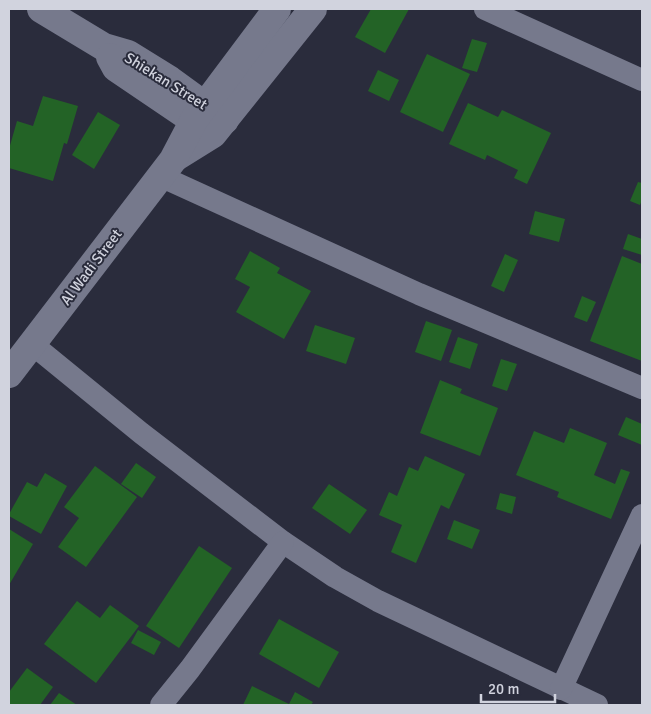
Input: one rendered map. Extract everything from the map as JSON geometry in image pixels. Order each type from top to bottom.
[{"type":"main road","name":"Shiekan Street","points":[[41,9],[104,47],[128,54],[209,120]]},
{"type":"main road","name":"Al Wadi Street","points":[[209,120],[277,9]]},
{"type":"main road","name":"Al Wadi Street","points":[[9,374],[166,168],[313,9]]},
{"type":"street","points":[[485,9],[642,80]]},
{"type":"street","points":[[166,168],[419,294],[642,388]]},
{"type":"street","points":[[32,344],[141,433],[283,542],[334,577],[378,601],[597,705]]},
{"type":"street","points":[[561,689],[642,515]]},
{"type":"street","points":[[161,705],[190,669],[283,542]]},
{"type":"building","points":[[371,9],[409,9],[385,53],[355,37]]},
{"type":"building","points":[[472,39],[487,43],[477,72],[462,68]]},
{"type":"building","points":[[427,54],[470,74],[443,132],[400,112]]},
{"type":"building","points":[[378,70],[399,80],[389,101],[368,91]]},
{"type":"building","points":[[43,96],[78,106],[67,144],[64,143],[53,181],[9,168],[9,149],[17,121],[33,126]]},
{"type":"building","points":[[468,103],[498,117],[502,110],[551,133],[527,184],[514,178],[518,170],[487,155],[485,160],[449,144]]},
{"type":"building","points":[[98,112],[120,125],[94,169],[72,155]]},
{"type":"building","points":[[638,182],[642,183],[642,200],[640,205],[630,201]]},
{"type":"building","points":[[535,211],[565,219],[559,242],[529,234]]},
{"type":"building","points":[[628,234],[642,239],[642,255],[623,249]]},
{"type":"building","points":[[250,251],[280,268],[277,273],[311,291],[284,339],[236,312],[250,287],[235,279]]},
{"type":"building","points":[[505,254],[518,260],[504,292],[491,286]]},
{"type":"building","points":[[622,256],[642,264],[642,361],[590,341]]},
{"type":"building","points":[[582,296],[596,302],[587,322],[574,317]]},
{"type":"building","points":[[426,321],[452,330],[441,361],[415,352]]},
{"type":"building","points":[[315,325],[355,338],[346,364],[306,351]]},
{"type":"building","points":[[458,337],[478,344],[470,369],[449,362]]},
{"type":"building","points":[[501,359],[517,364],[507,391],[492,386]]},
{"type":"building","points":[[440,380],[462,389],[460,393],[498,408],[480,456],[420,433]]},
{"type":"building","points":[[626,417],[642,424],[642,445],[618,435]]},
{"type":"building","points":[[570,428],[607,443],[594,475],[615,484],[621,469],[630,472],[611,519],[557,497],[559,492],[516,475],[534,431],[564,443]]},
{"type":"building","points":[[425,456],[465,474],[449,509],[441,505],[416,563],[391,552],[402,525],[379,515],[389,492],[397,496],[409,467],[418,471]]},
{"type":"building","points":[[136,463],[156,477],[142,498],[121,484]]},
{"type":"building","points":[[95,466],[137,497],[86,567],[58,547],[79,518],[64,507]]},
{"type":"building","points":[[45,473],[67,486],[41,534],[9,516],[9,514],[27,482],[37,487]]},
{"type":"building","points":[[329,484],[367,510],[350,534],[312,508]]},
{"type":"building","points":[[500,493],[516,497],[512,514],[496,509]]},
{"type":"building","points":[[454,520],[480,530],[472,549],[447,539]]},
{"type":"building","points":[[9,529],[33,544],[9,585]]},
{"type":"building","points":[[199,546],[232,568],[179,648],[146,626]]},
{"type":"building","points":[[77,601],[100,618],[110,605],[139,626],[96,683],[44,644]]},
{"type":"building","points":[[279,619],[339,652],[319,688],[259,654]]},
{"type":"building","points":[[138,630],[161,642],[154,655],[131,643]]},
{"type":"building","points":[[27,668],[53,687],[40,705],[9,705],[9,692]]},
{"type":"building","points":[[252,686],[289,704],[295,692],[313,702],[311,705],[243,705]]},
{"type":"building","points":[[59,693],[77,705],[50,705]]}]
